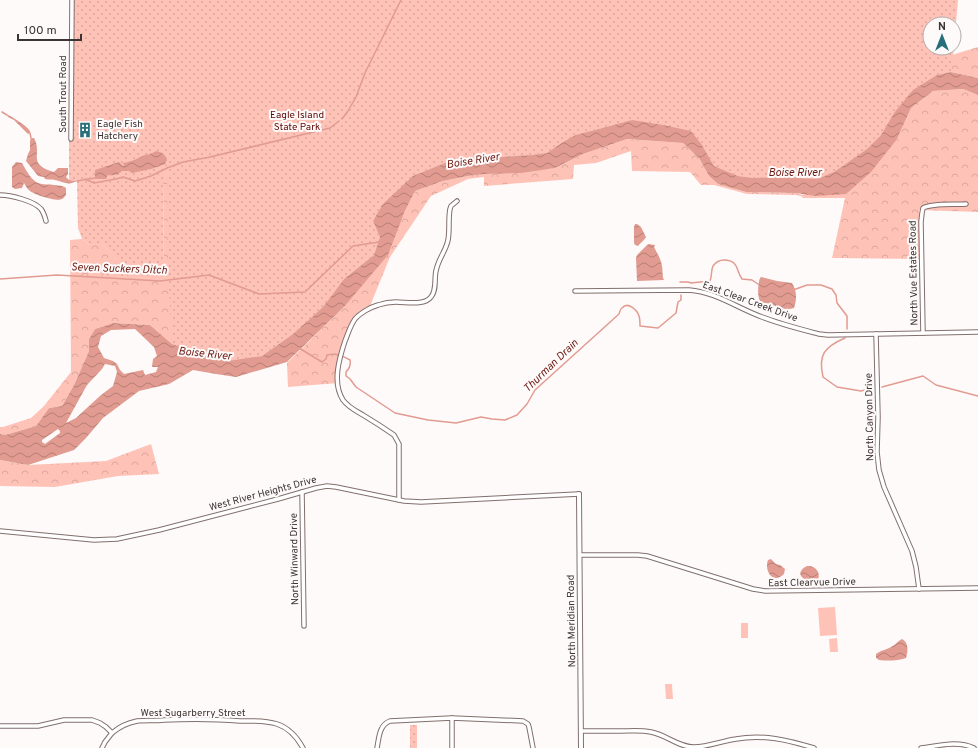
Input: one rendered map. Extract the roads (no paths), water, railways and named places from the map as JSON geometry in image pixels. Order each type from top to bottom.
[{"type":"street","name":"South Trout Road","points":[[71,139],[72,0]]},
{"type":"street","points":[[0,195],[19,198],[38,206],[43,211],[46,221]]},
{"type":"street","points":[[399,500],[399,444],[394,435],[351,408],[344,401],[340,392],[337,371],[350,328],[356,318],[379,304],[395,302],[414,303],[426,301],[431,298],[435,287],[434,277],[436,268],[448,240],[450,209],[456,201]]},
{"type":"street","name":"North Vue Estates Road","points":[[923,333],[921,222],[923,208],[933,205],[966,204]]},
{"type":"street","name":"East Clear Creek Drive","points":[[575,291],[689,290],[703,292],[716,296],[761,317],[819,334],[828,335],[978,332]]},
{"type":"street","name":"North Canyon Drive","points":[[876,334],[879,470],[884,487],[912,550],[919,589]]},
{"type":"street","name":"West River Heights Drive","points":[[0,531],[94,540],[121,539],[327,486],[399,500],[421,502],[579,494]]},
{"type":"street","name":"North Winward Drive","points":[[302,492],[304,626]]},
{"type":"street","name":"North Meridian Road","points":[[579,494],[581,748]]},
{"type":"street","name":"East Clearvue Drive","points":[[580,555],[647,556],[754,589],[765,591],[978,588]]},
{"type":"street","points":[[452,718],[452,748]]},
{"type":"street","points":[[377,748],[381,729],[385,722],[452,718],[523,721],[528,724],[533,748]]},
{"type":"street","name":"West Sugarberry Street","points":[[112,733],[116,729],[136,721],[190,719],[265,722],[277,724],[288,730],[299,740],[303,748]]},
{"type":"street","points":[[0,726],[38,726],[64,720],[92,720],[100,723],[112,733],[102,748]]},
{"type":"street","points":[[581,731],[649,732],[659,734],[680,745],[693,748],[735,739],[756,737],[778,738],[814,748]]},
{"type":"street","points":[[921,748],[956,744],[974,748]]},
{"type":"water","name":"Boise River","points":[[951,72],[978,78],[978,95],[963,89],[933,91],[911,108],[897,139],[871,172],[846,194],[816,196],[796,193],[746,192],[718,184],[709,176],[699,158],[683,143],[627,139],[583,154],[555,168],[521,173],[468,176],[443,181],[415,191],[404,213],[388,255],[344,307],[287,362],[236,377],[193,370],[169,384],[139,391],[103,418],[74,450],[28,465],[0,460],[0,434],[5,435],[36,426],[49,408],[62,406],[74,385],[89,351],[89,339],[95,329],[113,323],[150,325],[172,344],[207,356],[227,361],[262,356],[293,334],[323,307],[344,279],[374,255],[380,237],[373,221],[383,204],[413,176],[452,160],[547,153],[576,135],[632,120],[691,131],[702,145],[714,166],[738,176],[753,178],[782,177],[817,179],[834,172],[867,149],[881,135],[894,113],[913,90],[937,75]],"holes":[[[135,329],[154,347],[157,356],[153,359],[152,367],[158,367],[156,372],[145,375],[143,370],[124,374],[117,364],[104,358],[98,347],[101,336],[111,330]],[[105,364],[115,366],[117,372],[113,386],[76,418],[66,423],[87,385]],[[58,429],[60,431],[60,433],[45,444],[42,440]]]},
{"type":"water","points":[[7,115],[23,124],[29,129],[30,133],[28,134]]},
{"type":"water","points":[[31,138],[34,138],[36,144],[37,158],[40,166],[54,172],[58,168],[68,168],[68,174],[66,177],[69,180],[77,181],[66,183],[45,179],[44,177],[38,176],[26,161],[30,150]]},
{"type":"water","points":[[156,151],[165,156],[167,160],[165,164],[132,173],[129,171],[122,171],[115,175],[108,175],[105,179],[95,178],[95,170],[119,162],[124,166],[123,163]]},
{"type":"water","points":[[16,162],[22,163],[35,182],[62,186],[66,188],[66,195],[59,200],[46,198],[30,191],[24,183],[22,188],[15,189],[12,187],[12,167]]},
{"type":"water","points":[[635,224],[641,227],[646,237],[638,246],[634,243]]},
{"type":"water","points":[[649,244],[655,245],[654,247],[659,256],[664,280],[637,281],[636,258],[637,255]]},
{"type":"water","points":[[761,277],[792,283],[796,295],[794,308],[783,308],[760,301],[758,290],[759,280]]},
{"type":"water","points":[[771,559],[785,569],[784,574],[780,577],[773,577],[768,572],[767,564],[768,560]]},
{"type":"water","points":[[807,566],[813,567],[817,570],[819,574],[818,580],[809,581],[802,578],[800,572]]},
{"type":"water","points":[[902,639],[907,645],[906,658],[889,661],[879,660],[876,658],[876,654],[889,648]]},
{"type":"waterway","points":[[342,119],[356,97],[365,73],[401,0]]},
{"type":"waterway","points":[[2,112],[7,115]]},
{"type":"waterway","points":[[85,179],[94,183],[123,177],[135,181],[151,176],[183,162],[210,157],[330,128],[339,121]]},
{"type":"waterway","points":[[30,133],[31,138]]},
{"type":"waterway","points":[[77,181],[95,178]]},
{"type":"waterway","name":"Seven Suckers Ditch","points":[[0,279],[57,275],[160,281],[209,275],[259,294],[305,292],[353,246],[379,242]]},
{"type":"waterway","name":"Thurman Drain","points":[[680,282],[691,283],[710,281],[712,269],[715,263],[721,260],[729,260],[735,264],[742,279],[752,280],[758,284]]},
{"type":"waterway","name":"Thurman Drain","points":[[794,289],[807,285],[821,285],[832,289],[836,295],[837,303],[847,316],[847,329]]},
{"type":"waterway","name":"Thurman Drain","points":[[299,348],[322,362],[326,359],[327,355],[330,354],[338,355],[350,360],[350,366],[346,372],[346,376],[356,387],[395,413],[428,420],[456,423],[481,417],[505,420],[517,415],[527,404],[535,390],[619,314],[624,306],[627,305],[632,307],[636,311],[639,317],[640,326],[658,328],[676,313],[678,302],[681,300],[681,295]]},
{"type":"waterway","name":"Thurman Drain","points":[[845,338],[827,348],[824,353],[821,363],[823,377],[837,387],[861,391],[869,389]]},
{"type":"waterway","name":"Thurman Drain","points":[[882,387],[923,376],[936,385],[978,396]]},
{"type":"place","name":"Eagle Fish Hatchery","points":[[85,130]]},
{"type":"park label","name":"Eagle Island State Park","points":[[297,120]]}]
